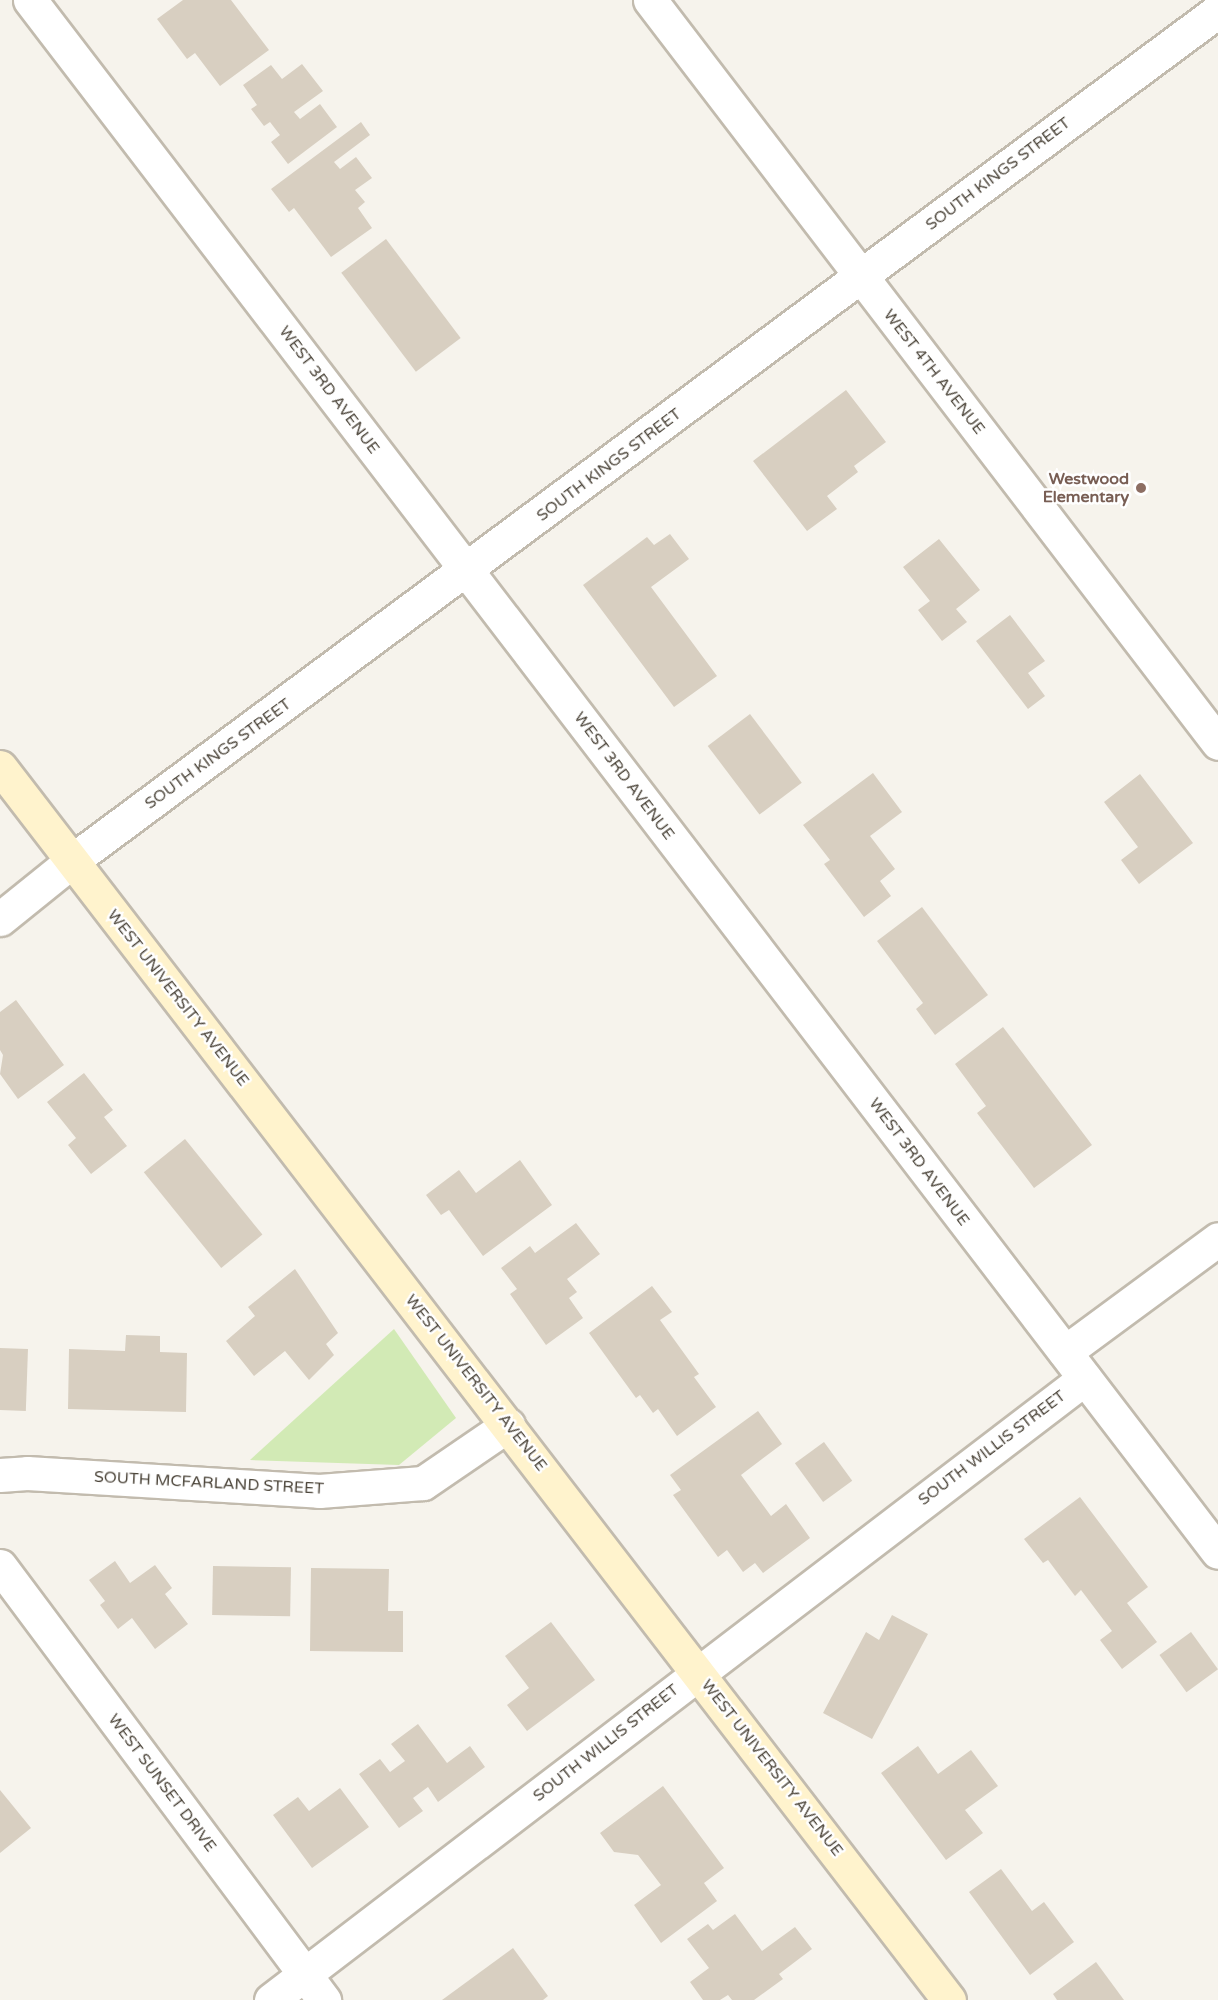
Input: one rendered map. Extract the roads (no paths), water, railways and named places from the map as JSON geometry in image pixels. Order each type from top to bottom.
[{"type":"street","name":"WEST 3RD AVENUE","points":[[30,0],[1218,1552]]},
{"type":"street","name":"WEST 4TH AVENUE","points":[[650,0],[860,279],[1218,743]]},
{"type":"street","name":"SOUTH KINGS STREET","points":[[0,919],[73,861],[468,571],[1218,11]]},
{"type":"street","name":"WEST UNIVERSITY AVENUE","points":[[0,767],[949,2000]]},
{"type":"street","points":[[1065,1352],[1218,1239]]},
{"type":"street","name":"SOUTH WILLIS STREET","points":[[271,2000],[697,1672],[1085,1378]]},
{"type":"street","name":"SOUTH MCFARLAND STREET","points":[[0,1474],[27,1473],[319,1491],[423,1483],[508,1425]]},
{"type":"street","name":"WEST SUNSET DRIVE","points":[[0,1566],[324,2000]]},
{"type":"place","name":"Westwood Elementary","points":[[1141,488]]}]
